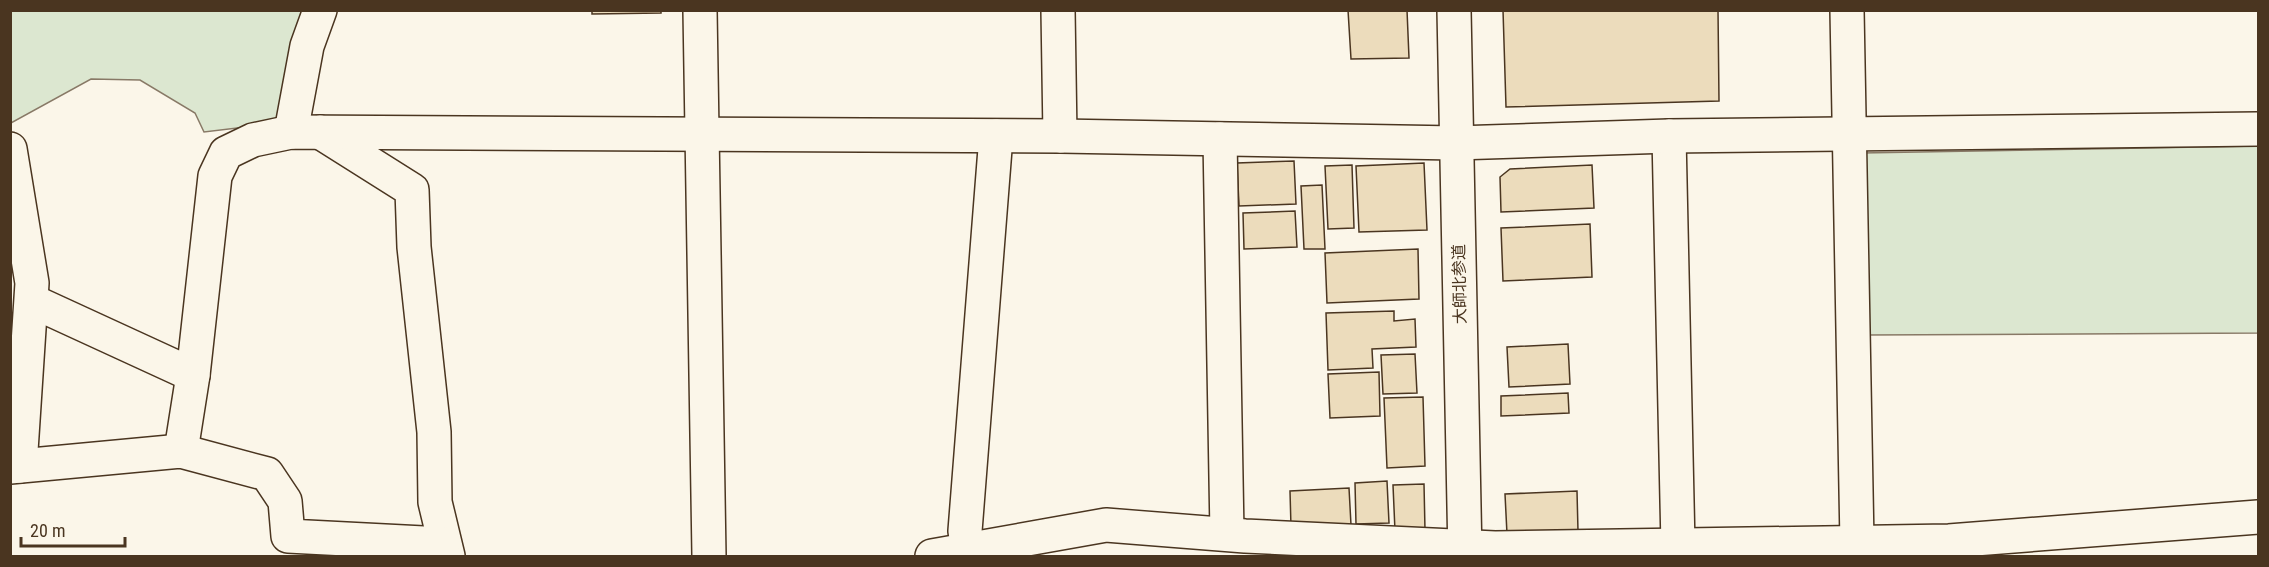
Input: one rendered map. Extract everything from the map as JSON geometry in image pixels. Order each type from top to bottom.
[{"type":"street","points":[[306,132],[308,46],[321,10]]},
{"type":"street","points":[[700,10],[709,556]]},
{"type":"street","points":[[1058,10],[1060,136]]},
{"type":"street","name":"大師北参道","points":[[1454,10],[1465,552]]},
{"type":"street","points":[[1847,10],[1857,543]]},
{"type":"street","points":[[181,451],[193,375],[215,176],[226,153],[253,140],[306,132],[1060,136],[1456,143],[1669,136],[2259,129]]},
{"type":"street","points":[[10,149],[32,283],[15,466],[181,451],[267,474],[285,501],[288,536],[446,550],[435,502],[434,432],[414,247],[411,190],[306,132]]},
{"type":"street","points":[[968,554],[965,531],[996,136]]},
{"type":"street","points":[[1669,136],[1678,546]]},
{"type":"street","points":[[1220,139],[1239,542]]},
{"type":"street","points":[[32,301],[193,375]]},
{"type":"street","points":[[932,556],[968,554],[1106,525],[1239,542],[1465,552],[1857,543],[1950,548],[2259,517]]},
{"type":"green space","points":[[11,11],[312,11],[280,123],[204,132],[195,113],[140,80],[91,79],[11,123]]},
{"type":"green space","points":[[2258,146],[2258,333],[1866,335],[1861,153]]},
{"type":"building","points":[[592,10],[661,10],[661,13],[592,14]]},
{"type":"building","points":[[1348,10],[1407,10],[1409,58],[1351,59]]},
{"type":"building","points":[[1503,10],[1718,10],[1719,101],[1506,107]]},
{"type":"building","points":[[1294,161],[1296,204],[1239,206],[1237,163]]},
{"type":"building","points":[[1424,163],[1427,230],[1359,232],[1356,166]]},
{"type":"building","points":[[1352,165],[1354,228],[1328,229],[1325,166]]},
{"type":"building","points":[[1592,165],[1594,208],[1501,212],[1500,177],[1510,169]]},
{"type":"building","points":[[1322,185],[1325,249],[1304,249],[1301,186]]},
{"type":"building","points":[[1295,211],[1297,247],[1244,249],[1243,213]]},
{"type":"building","points":[[1590,224],[1592,277],[1503,281],[1501,228]]},
{"type":"building","points":[[1418,249],[1419,299],[1327,303],[1325,253]]},
{"type":"building","points":[[1394,311],[1394,321],[1415,319],[1416,347],[1372,349],[1373,368],[1328,370],[1326,313]]},
{"type":"building","points":[[1568,344],[1570,384],[1509,387],[1507,347]]},
{"type":"building","points":[[1415,354],[1417,393],[1383,394],[1381,355]]},
{"type":"building","points":[[1379,372],[1380,416],[1330,418],[1328,374]]},
{"type":"building","points":[[1568,393],[1569,413],[1501,416],[1501,396]]},
{"type":"building","points":[[1423,397],[1425,466],[1387,468],[1384,398]]},
{"type":"building","points":[[1387,481],[1389,523],[1356,524],[1355,483]]},
{"type":"building","points":[[1424,484],[1425,530],[1395,531],[1393,485]]},
{"type":"building","points":[[1349,488],[1351,525],[1291,527],[1290,491]]},
{"type":"building","points":[[1577,491],[1578,531],[1507,534],[1505,494]]}]
